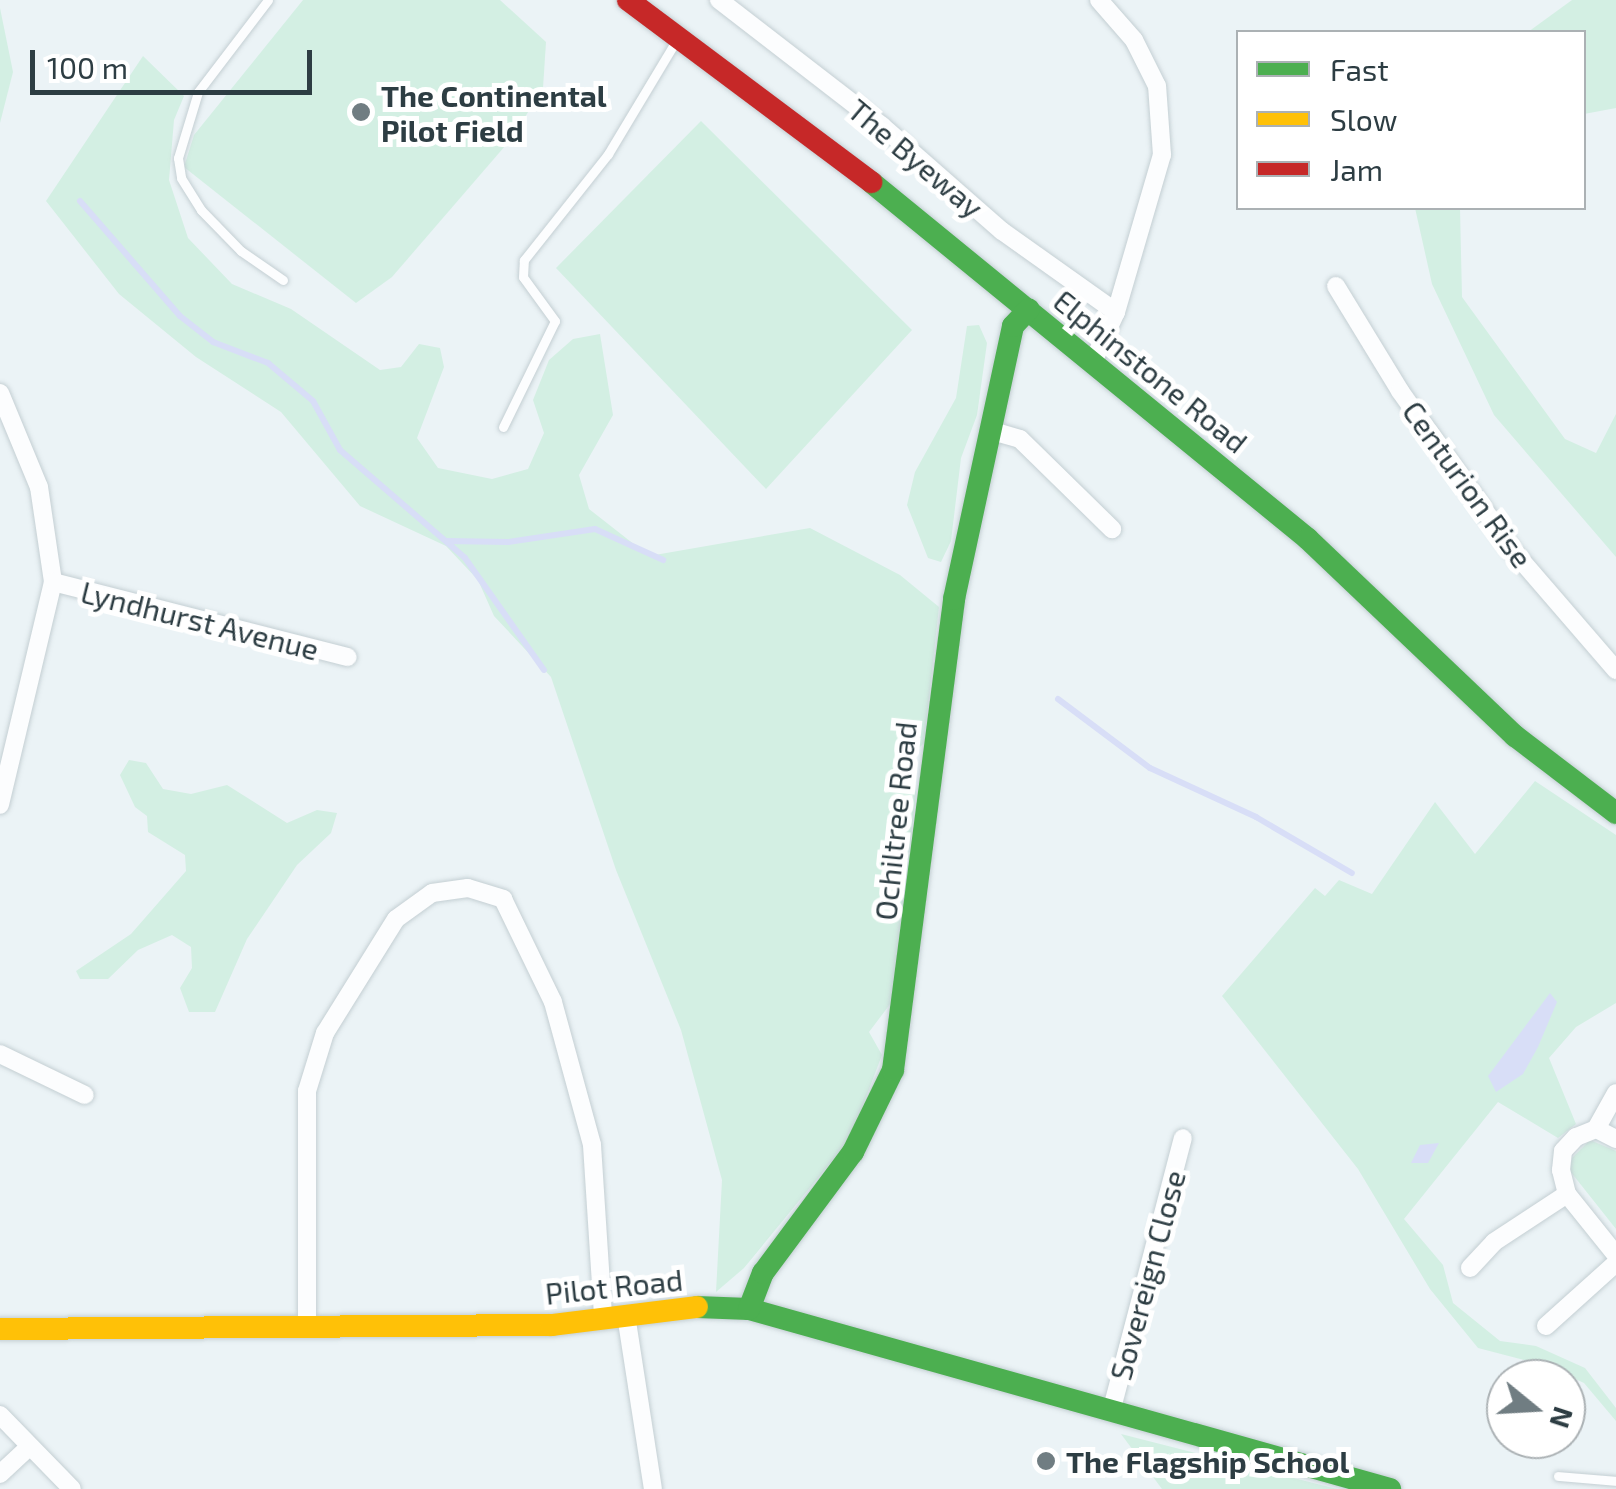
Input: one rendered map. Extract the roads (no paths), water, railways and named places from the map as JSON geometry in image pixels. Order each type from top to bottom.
[{"type":"street","name":"Elphinstone Road","points":[[628,0],[830,150],[1093,362],[1308,539],[1515,736],[1616,813]]},
{"type":"street","name":"The Byeway","points":[[719,0],[882,126],[1002,231],[1116,312]]},
{"type":"street","points":[[1093,362],[1116,312],[1162,154],[1156,86],[1134,40],[1099,0]]},
{"type":"street","name":"Centurion Rise","points":[[1336,286],[1390,377],[1503,536],[1616,670]]},
{"type":"street","name":"Ochiltree Road","points":[[749,1310],[763,1273],[852,1152],[893,1070],[939,686],[988,430],[1013,326],[1029,310]]},
{"type":"street","points":[[0,393],[39,486],[53,582],[0,804]]},
{"type":"street","points":[[988,430],[1020,439],[1112,530]]},
{"type":"street","name":"Lyndhurst Avenue","points":[[53,582],[348,657]]},
{"type":"street","points":[[307,1324],[304,1131],[307,1091],[324,1033],[396,918],[432,892],[468,888],[503,899],[553,1002],[592,1145],[602,1317]]},
{"type":"street","points":[[0,1054],[85,1095]]},
{"type":"street","points":[[1616,1093],[1596,1130],[1563,1151],[1566,1194],[1616,1255]]},
{"type":"street","points":[[1596,1130],[1616,1139]]},
{"type":"street","name":"Sovereign Close","points":[[1111,1412],[1183,1138]]},
{"type":"street","points":[[1470,1268],[1501,1248],[1566,1194]]},
{"type":"street","points":[[1546,1326],[1616,1263]]},
{"type":"street","name":"Pilot Road","points":[[0,1329],[552,1324],[676,1306],[749,1310],[1390,1489]]},
{"type":"street","points":[[626,1314],[653,1489]]},
{"type":"street","points":[[0,1415],[72,1489]]},
{"type":"street","points":[[0,1474],[29,1447]]},
{"type":"lane","points":[[268,0],[198,92],[178,158],[180,178],[200,210],[283,280]]},
{"type":"lane","points":[[503,427],[556,322],[523,277],[524,260],[608,154],[677,38]]},
{"type":"lane","points":[[1558,1476],[1616,1481]]},
{"type":"water","points":[[1550,993],[1557,1002],[1538,1047],[1523,1074],[1496,1092],[1488,1076]]},
{"type":"water","points":[[1439,1143],[1428,1163],[1411,1163],[1420,1145]]},
{"type":"waterway","points":[[80,201],[180,316],[213,342],[268,363],[313,401],[340,450],[465,558],[544,670]]},
{"type":"waterway","points":[[447,541],[508,542],[595,529],[663,560]]},
{"type":"waterway","points":[[1058,699],[1150,768],[1256,817],[1352,873]]},
{"type":"place","name":"The Continental Pilot Field","points":[[361,112]]},
{"type":"place","name":"The Flagship School","points":[[1046,1461]]}]
